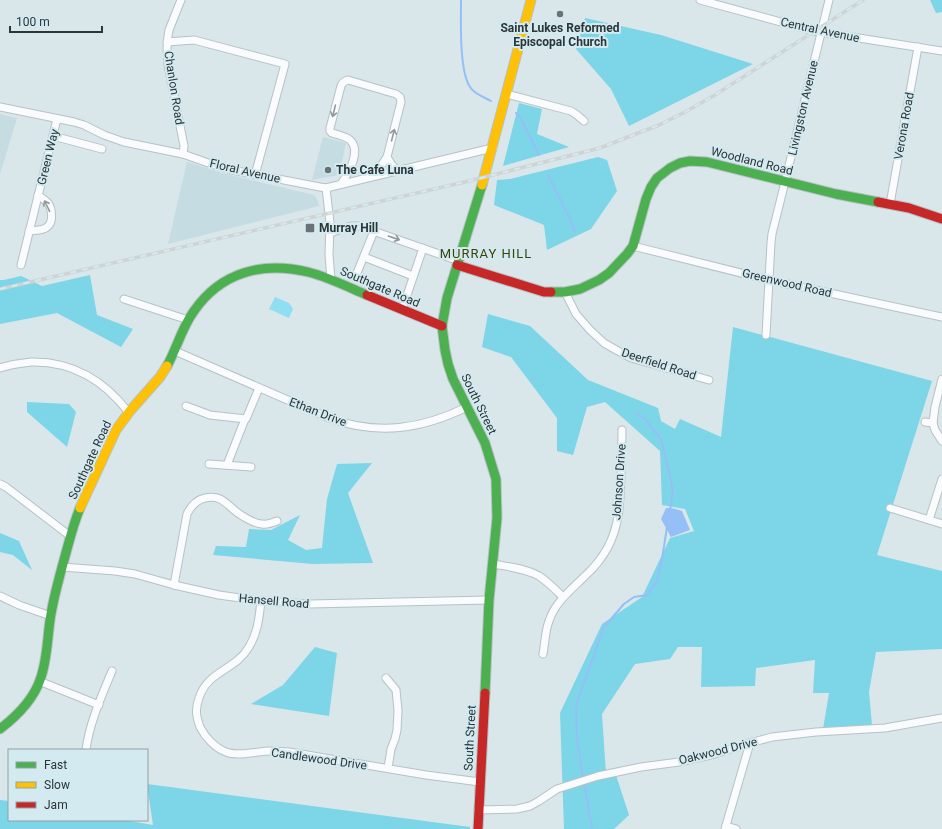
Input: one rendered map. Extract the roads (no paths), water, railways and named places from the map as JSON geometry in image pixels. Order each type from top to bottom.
[{"type":"street","name":"Chanlon Road","points":[[181,0],[167,42],[167,58],[184,146],[183,154]]},
{"type":"street","name":"South Street","points":[[478,829],[489,600],[498,518],[496,479],[485,442],[453,379],[444,350],[442,326],[447,298],[484,180],[531,0]]},
{"type":"street","name":"Central Avenue","points":[[700,0],[814,31],[942,51]]},
{"type":"street","name":"Livingston Avenue","points":[[766,335],[772,234],[786,182],[829,0]]},
{"type":"street","points":[[167,42],[194,40],[285,64],[255,175]]},
{"type":"street","name":"Verona Road","points":[[890,204],[918,47]]},
{"type":"street","points":[[341,184],[351,167],[354,148],[351,141],[346,137],[332,133],[330,128],[342,83],[348,80],[396,94],[400,97],[401,102],[387,157],[375,175]]},
{"type":"street","points":[[507,94],[571,111],[584,121]]},
{"type":"street","name":"Floral Avenue","points":[[0,107],[84,125],[104,135],[124,142],[183,154],[232,170],[326,188],[358,179],[493,148]]},
{"type":"street","name":"Green Way","points":[[21,265],[57,119]]},
{"type":"street","points":[[53,136],[102,149]]},
{"type":"street","points":[[387,157],[397,170]]},
{"type":"street","name":"Woodland Road","points":[[458,263],[544,292],[565,292],[580,289],[599,280],[609,273],[633,246],[646,199],[651,187],[661,174],[675,165],[690,161],[707,162],[836,194],[920,211],[942,220]]},
{"type":"street","points":[[351,167],[358,179]]},
{"type":"street","points":[[326,188],[330,223],[329,255],[331,279]]},
{"type":"street","name":"Green Way","points":[[29,231],[43,229],[51,223],[52,218],[49,205],[38,195]]},
{"type":"street","points":[[330,233],[351,226],[359,226],[423,248],[458,263]]},
{"type":"street","points":[[357,273],[374,231]]},
{"type":"street","name":"Greenwood Road","points":[[633,246],[769,280],[942,317]]},
{"type":"street","points":[[402,310],[423,248]]},
{"type":"street","points":[[364,257],[413,276]]},
{"type":"street","name":"Southgate Road","points":[[0,729],[18,714],[29,701],[40,681],[51,616],[70,536],[111,439],[119,425],[162,375],[175,352],[183,329],[188,320],[200,302],[216,287],[233,277],[253,270],[290,268],[304,270],[331,279],[442,326]]},
{"type":"street","name":"Deerfield Road","points":[[565,292],[576,314],[590,330],[604,343],[618,352],[631,358],[709,380]]},
{"type":"street","points":[[124,299],[188,320]]},
{"type":"street","name":"Ethan Drive","points":[[175,352],[346,424],[364,427],[402,427],[420,424],[467,407]]},
{"type":"street","points":[[0,368],[19,364],[42,362],[65,366],[92,378],[106,388],[129,413]]},
{"type":"street","points":[[942,379],[935,407],[933,423],[935,430],[942,441]]},
{"type":"street","points":[[227,465],[259,388]]},
{"type":"street","points":[[186,406],[210,415],[245,419]]},
{"type":"street","points":[[925,422],[933,423]]},
{"type":"street","name":"Johnson Drive","points":[[543,654],[549,620],[553,612],[563,597],[594,567],[602,557],[618,520],[622,430]]},
{"type":"street","points":[[209,464],[251,467]]},
{"type":"street","points":[[929,520],[942,479]]},
{"type":"street","points":[[0,484],[70,536]]},
{"type":"street","points":[[174,585],[187,514],[197,501],[207,498],[218,498],[227,503],[241,515],[260,524],[268,524],[277,521]]},
{"type":"street","points":[[890,508],[942,524]]},
{"type":"street","points":[[493,564],[520,569],[540,576],[563,597]]},
{"type":"street","name":"Hansell Road","points":[[62,567],[135,574],[174,585],[219,595],[261,601],[309,604],[489,600]]},
{"type":"street","points":[[0,596],[19,605],[51,616]]},
{"type":"street","name":"Candlewood Drive","points":[[261,601],[258,629],[242,657],[211,678],[201,690],[196,708],[198,720],[206,737],[215,746],[226,752],[240,754],[272,751],[290,752],[426,775],[480,782]]},
{"type":"street","points":[[86,749],[87,741],[98,705],[112,671]]},
{"type":"street","points":[[386,678],[396,690],[398,710],[397,730],[391,749],[388,768]]},
{"type":"street","points":[[40,681],[98,705]]},
{"type":"street","name":"Oakwood Drive","points":[[478,810],[517,809],[530,806],[539,802],[558,789],[598,776],[641,767],[679,762],[715,754],[772,737],[816,732],[885,728],[942,718]]},
{"type":"street","points":[[736,829],[725,828],[750,743]]},
{"type":"waterway","points":[[461,0],[461,45],[466,79],[474,92],[491,101]]},
{"type":"waterway","points":[[516,113],[520,117],[539,155]]},
{"type":"waterway","points":[[548,175],[575,232]]},
{"type":"waterway","points":[[637,413],[647,421],[661,439],[673,491],[670,510]]},
{"type":"waterway","points":[[583,778],[577,738],[576,705],[604,627],[624,604],[634,597],[647,595],[657,581],[667,527]]},
{"type":"waterway","points":[[584,783],[592,829]]},
{"type":"railway","points":[[0,289],[469,181],[600,148],[659,125],[685,112],[715,95],[863,0]]},
{"type":"place","name":"Saint Lukes Reformed Episcopal Church","points":[[560,14]]},
{"type":"place","name":"The Cafe Luna","points":[[328,170]]},
{"type":"place","name":"Murray Hill","points":[[310,228]]},
{"type":"district","name":"MURRAY HILL","points":[[486,253]]}]
